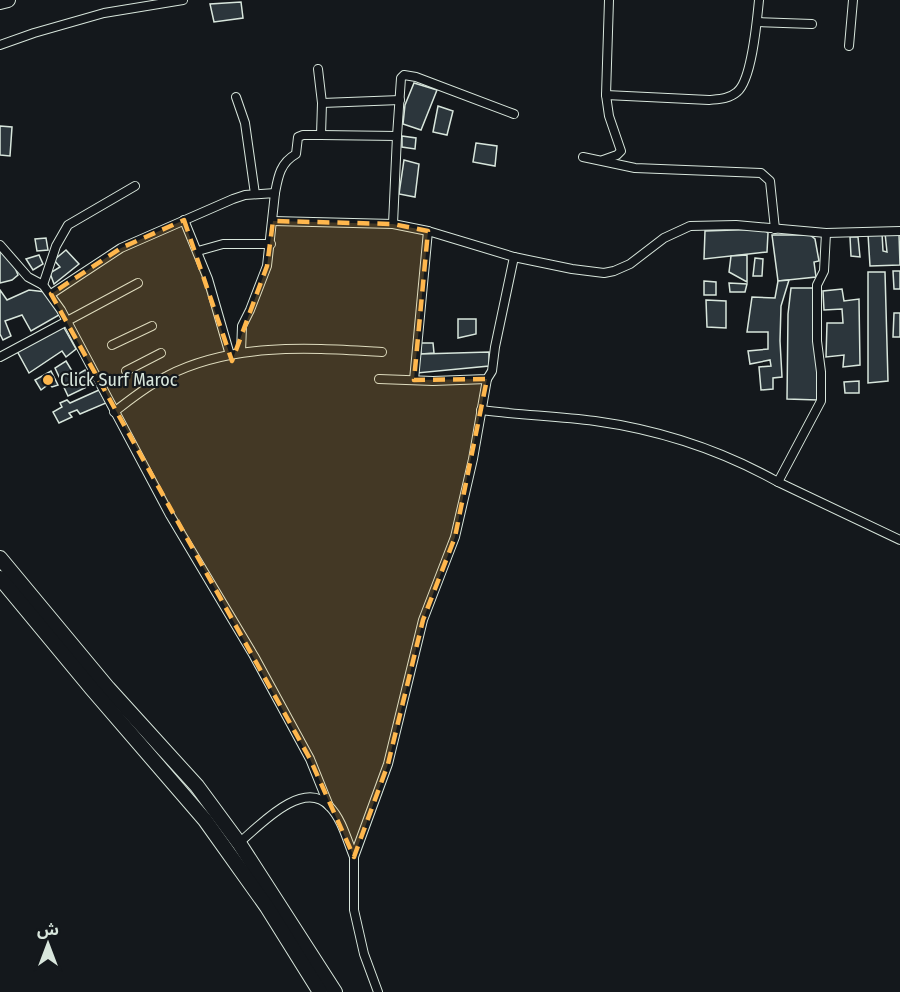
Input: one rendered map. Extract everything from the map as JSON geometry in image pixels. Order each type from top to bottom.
[{"type":"highway","points":[[0,2],[8,0]]},
{"type":"highway","points":[[0,558],[108,688],[197,786],[239,843],[335,992]]},
{"type":"highway","points":[[0,578],[205,820],[267,907],[320,992]]},
{"type":"street","points":[[0,45],[104,13],[183,0]]},
{"type":"street","points":[[603,161],[621,151],[608,113],[606,95],[609,0]]},
{"type":"street","points":[[606,95],[709,100],[730,96],[741,87],[746,74],[757,22],[759,0]]},
{"type":"street","points":[[849,46],[853,0]]},
{"type":"street","points":[[757,22],[812,24]]},
{"type":"street","points":[[318,69],[322,103],[321,135]]},
{"type":"street","points":[[393,224],[401,78],[405,75],[514,114]]},
{"type":"street","points":[[236,98],[245,123],[255,194]]},
{"type":"street","points":[[322,103],[400,100]]},
{"type":"street","points":[[241,352],[242,326],[267,266],[275,193],[282,167],[287,159],[296,154],[298,137],[303,135],[397,136]]},
{"type":"street","points":[[583,157],[635,168],[761,173],[770,181],[775,229]]},
{"type":"street","points":[[43,285],[56,246],[68,225],[135,186]]},
{"type":"street","points":[[51,294],[121,248],[233,199],[255,194],[275,193]]},
{"type":"street","points":[[184,220],[198,250],[230,355]]},
{"type":"street","points":[[273,221],[393,224],[429,231],[514,257],[604,273],[614,272],[630,264],[664,238],[690,226],[736,225],[826,233],[900,231]]},
{"type":"street","points":[[414,380],[429,231]]},
{"type":"street","points":[[778,482],[821,401],[821,372],[817,341],[817,285],[824,271],[826,233]]},
{"type":"street","points":[[198,250],[223,244],[271,244]]},
{"type":"street","points":[[0,245],[28,277],[43,285],[51,294],[170,515],[254,656],[310,759],[329,806],[339,820],[354,856]]},
{"type":"street","points":[[378,992],[364,954],[354,910],[354,856],[388,764],[423,620],[455,537],[473,459],[487,379],[492,371],[514,257]]},
{"type":"street","points":[[0,357],[138,283]]},
{"type":"street","points":[[112,345],[152,326]]},
{"type":"street","points":[[114,412],[168,375],[202,362],[241,352],[285,349],[382,352]]},
{"type":"street","points":[[126,371],[161,353]]},
{"type":"street","points":[[379,379],[487,379]]},
{"type":"street","points":[[481,410],[597,421],[668,436],[704,447],[741,462],[900,540]]},
{"type":"street","points":[[239,843],[275,813],[298,798],[320,800],[329,806]]},
{"type":"highlighted area","points":[[184,220],[232,361],[267,266],[273,221],[393,224],[428,231],[414,380],[487,379],[455,537],[423,620],[388,764],[354,857],[310,759],[51,294],[121,248]]},
{"type":"building","points":[[241,2],[243,18],[214,22],[210,4]]},
{"type":"building","points":[[414,83],[437,90],[421,130],[403,124],[405,105]]},
{"type":"building","points":[[438,106],[453,111],[447,135],[433,132]]},
{"type":"building","points":[[0,126],[12,127],[10,156],[0,155]]},
{"type":"building","points":[[402,136],[416,138],[415,149],[402,147]]},
{"type":"building","points":[[476,143],[497,146],[495,166],[473,162]]},
{"type":"building","points":[[404,160],[419,164],[415,197],[399,194]]},
{"type":"building","points":[[763,229],[768,233],[767,252],[704,259],[705,231]]},
{"type":"building","points":[[882,233],[883,251],[887,252],[885,233],[899,234],[900,265],[870,266],[868,234]]},
{"type":"building","points":[[772,235],[810,235],[815,239],[819,261],[814,262],[816,277],[778,281]]},
{"type":"building","points":[[850,237],[858,237],[860,257],[851,256]]},
{"type":"building","points":[[46,238],[48,250],[37,251],[35,239]]},
{"type":"building","points":[[66,250],[79,264],[54,284],[50,273],[60,267],[54,260]]},
{"type":"building","points":[[0,251],[13,263],[18,275],[12,280],[0,283]]},
{"type":"building","points":[[39,255],[43,264],[33,270],[26,259]]},
{"type":"building","points":[[747,255],[747,282],[729,272],[731,256]]},
{"type":"building","points":[[755,258],[763,259],[762,276],[753,276]]},
{"type":"building","points":[[893,271],[900,271],[900,289],[894,289]]},
{"type":"building","points":[[868,272],[885,272],[888,381],[868,383]]},
{"type":"building","points":[[789,280],[781,306],[782,377],[773,378],[773,389],[761,390],[759,367],[771,366],[770,360],[750,364],[748,351],[768,349],[768,332],[747,332],[752,297],[775,298],[778,281]]},
{"type":"building","points":[[704,281],[716,282],[716,295],[704,295]]},
{"type":"building","points":[[729,283],[747,284],[745,292],[730,292]]},
{"type":"building","points":[[791,288],[814,288],[818,400],[787,399],[788,314]]},
{"type":"building","points":[[842,289],[844,301],[859,299],[860,365],[843,367],[844,355],[826,357],[827,323],[843,323],[842,309],[824,310],[823,291]]},
{"type":"building","points":[[0,290],[7,300],[29,290],[46,292],[59,315],[31,331],[22,315],[5,321],[11,336],[3,340],[0,334]]},
{"type":"building","points":[[706,300],[726,301],[726,328],[707,327]]},
{"type":"building","points":[[894,313],[900,313],[900,337],[893,337]]},
{"type":"building","points":[[458,319],[476,319],[476,334],[458,338]]},
{"type":"building","points":[[63,326],[76,349],[66,357],[62,351],[29,373],[17,351]]},
{"type":"building","points":[[420,343],[433,343],[434,353],[421,354]]},
{"type":"building","points":[[489,352],[489,366],[417,373],[418,358],[421,354]]},
{"type":"building","points":[[66,361],[75,376],[85,370],[93,384],[68,396],[55,368]]},
{"type":"building","points":[[51,371],[58,385],[52,387],[49,384],[41,390],[35,380]]},
{"type":"building","points":[[859,381],[859,393],[845,393],[844,382]]},
{"type":"building","points":[[99,390],[106,403],[80,414],[77,410],[69,413],[72,417],[59,423],[53,412],[62,407],[60,403],[67,400],[70,403]]},
{"type":"place","name":"Click Surf Maroc","points":[[48,380]]}]
